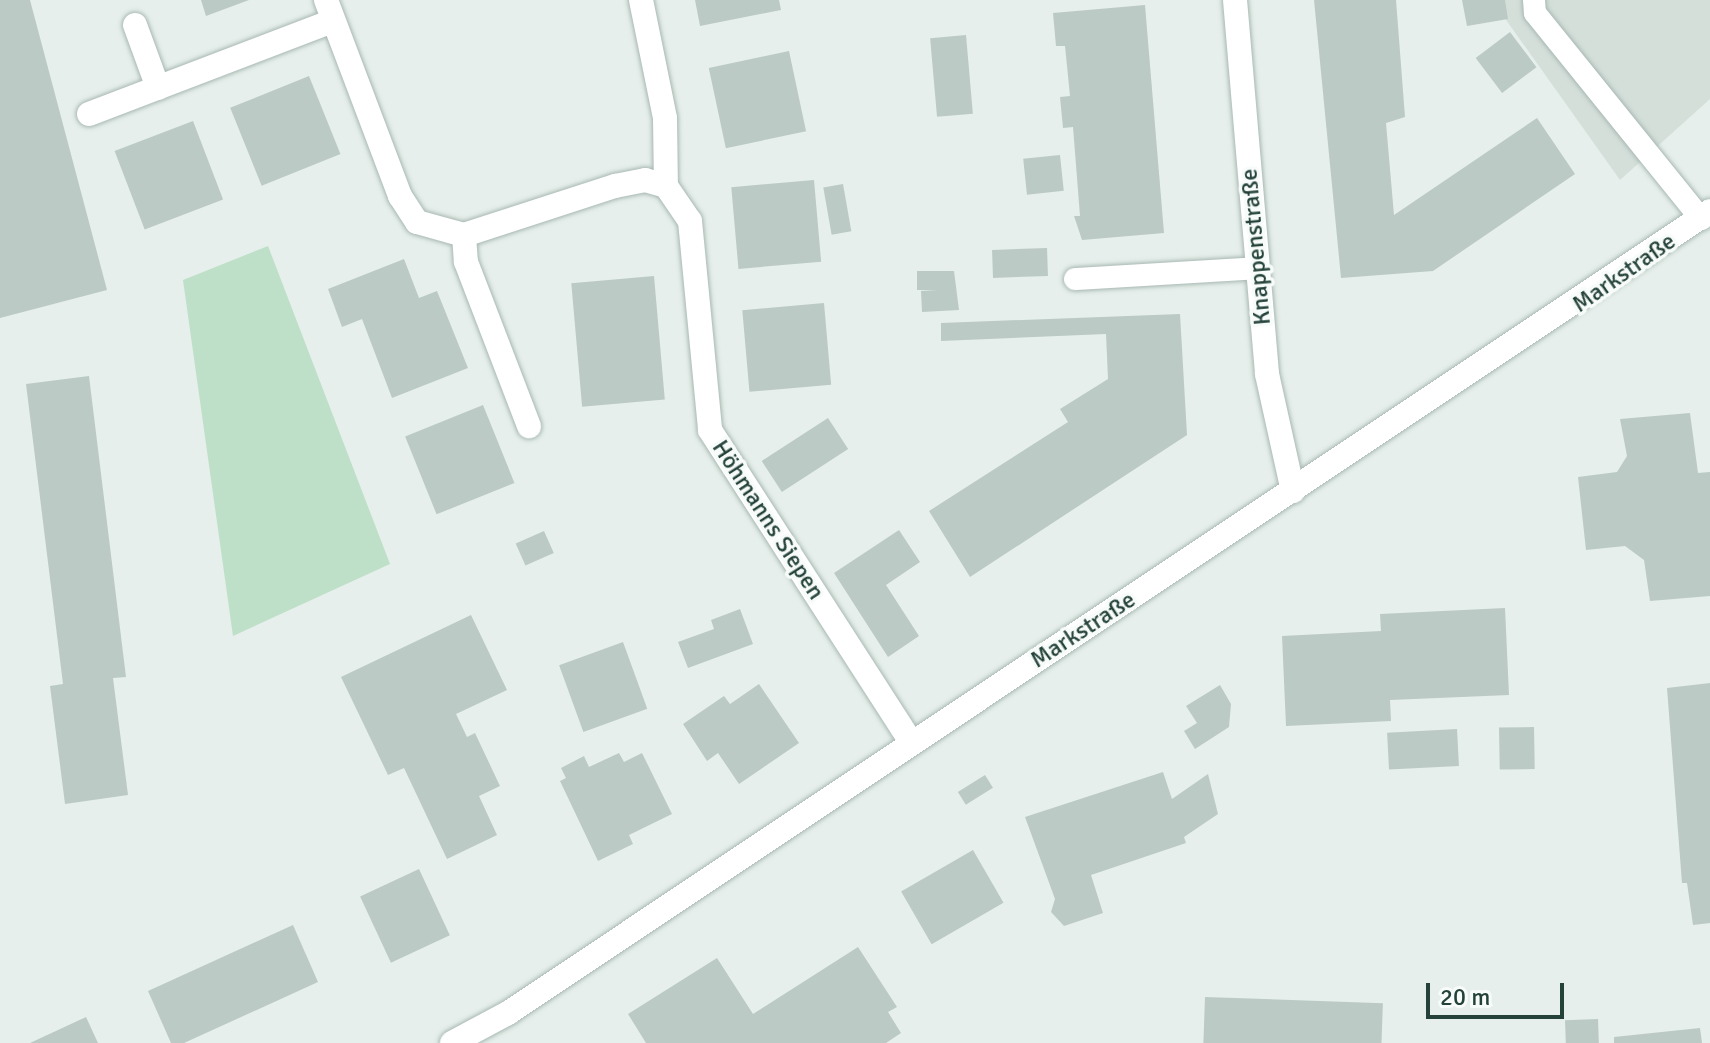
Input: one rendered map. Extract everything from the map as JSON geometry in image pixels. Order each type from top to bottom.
[{"type":"street","points":[[89,114],[158,88],[330,10],[400,196],[417,222],[464,235],[615,186],[645,180],[666,186],[665,118],[641,0]]},
{"type":"street","name":"Knappenstraße","points":[[1235,0],[1267,374],[1293,491]]},
{"type":"street","points":[[135,25],[158,88]]},
{"type":"street","name":"Höhmanns Siepen","points":[[666,186],[690,221],[710,430],[911,742]]},
{"type":"street","name":"Markstraße","points":[[452,1043],[508,1013],[911,742],[1707,221]]},
{"type":"street","points":[[464,235],[466,262],[529,426]]},
{"type":"lane","points":[[1534,0],[1535,13],[1707,221]]},
{"type":"lane","points":[[1075,279],[1258,268]]},
{"type":"shaded area","points":[[1503,0],[1710,0],[1710,99],[1620,180],[1504,17]]},
{"type":"green space","points":[[268,246],[390,564],[233,636],[183,280]]},
{"type":"building","points":[[0,0],[30,0],[107,290],[0,318]]},
{"type":"building","points":[[201,0],[249,0],[206,16]]},
{"type":"building","points":[[695,0],[779,0],[781,10],[700,26]]},
{"type":"building","points":[[1314,0],[1396,0],[1405,117],[1386,123],[1394,215],[1537,118],[1575,174],[1433,271],[1341,278]]},
{"type":"building","points":[[1462,0],[1505,0],[1508,19],[1467,26]]},
{"type":"building","points":[[1145,5],[1164,233],[1082,240],[1074,216],[1080,216],[1073,127],[1063,128],[1060,97],[1070,96],[1065,46],[1056,46],[1053,13]]},
{"type":"building","points":[[1510,32],[1536,67],[1502,93],[1476,58]]},
{"type":"building","points":[[966,35],[973,114],[937,117],[930,38]]},
{"type":"building","points":[[789,51],[806,131],[726,148],[709,68]]},
{"type":"building","points":[[309,76],[340,154],[262,186],[230,108]]},
{"type":"building","points":[[193,121],[223,199],[145,230],[115,151]]},
{"type":"building","points":[[1060,155],[1064,191],[1027,195],[1023,159]]},
{"type":"building","points":[[814,180],[821,262],[738,269],[731,187]]},
{"type":"building","points":[[843,184],[851,231],[832,235],[823,187]]},
{"type":"building","points":[[1047,248],[1048,276],[993,278],[992,250]]},
{"type":"building","points":[[404,259],[419,298],[437,291],[468,368],[392,398],[362,319],[342,327],[328,289]]},
{"type":"building","points":[[917,271],[954,271],[959,310],[922,312],[921,291],[937,290],[917,290]]},
{"type":"building","points":[[654,276],[665,400],[582,407],[571,283]]},
{"type":"building","points":[[824,303],[831,385],[749,392],[742,310]]},
{"type":"building","points":[[1180,314],[1187,435],[970,577],[929,511],[1068,422],[1060,409],[1108,379],[1106,334],[941,341],[941,323]]},
{"type":"building","points":[[89,376],[126,677],[113,678],[128,795],[65,804],[50,686],[63,684],[26,384]]},
{"type":"building","points":[[483,405],[514,483],[437,514],[405,436]]},
{"type":"building","points":[[1690,413],[1698,473],[1710,472],[1710,596],[1650,601],[1644,560],[1625,546],[1586,550],[1578,477],[1617,472],[1627,456],[1620,419]]},
{"type":"building","points":[[828,418],[848,449],[782,492],[762,461]]},
{"type":"building","points":[[899,530],[920,562],[886,585],[919,636],[888,657],[834,573]]},
{"type":"building","points":[[544,531],[554,553],[525,566],[516,544]]},
{"type":"building","points":[[1505,608],[1509,695],[1390,700],[1391,721],[1286,726],[1282,636],[1381,631],[1380,614]]},
{"type":"building","points":[[740,609],[753,644],[688,668],[678,642],[714,629],[711,620]]},
{"type":"building","points":[[471,615],[507,690],[456,714],[467,737],[475,733],[500,786],[479,796],[497,835],[447,859],[404,768],[388,775],[341,677]]},
{"type":"building","points":[[623,642],[647,709],[583,732],[559,665]]},
{"type":"building","points":[[1710,683],[1710,923],[1693,925],[1687,883],[1682,883],[1667,688]]},
{"type":"building","points":[[759,684],[799,743],[739,784],[718,753],[707,761],[683,724],[724,696],[730,704]]},
{"type":"building","points":[[1220,685],[1231,704],[1229,727],[1195,749],[1184,731],[1197,723],[1186,706]]},
{"type":"building","points":[[1534,727],[1535,769],[1500,770],[1499,728]]},
{"type":"building","points":[[1457,729],[1459,766],[1389,770],[1387,733]]},
{"type":"building","points":[[619,753],[624,762],[642,753],[672,814],[629,835],[633,844],[598,861],[560,781],[566,778],[561,768],[584,756],[589,767]]},
{"type":"building","points":[[1163,772],[1172,799],[1208,774],[1218,814],[1184,837],[1186,843],[1091,875],[1103,913],[1064,926],[1051,912],[1055,899],[1025,817]]},
{"type":"building","points":[[985,775],[993,788],[966,805],[958,792]]},
{"type":"building","points":[[973,850],[1004,903],[932,944],[901,892]]},
{"type":"building","points":[[419,869],[450,935],[391,963],[360,896]]},
{"type":"building","points":[[293,925],[318,982],[184,1043],[171,1043],[148,991]]},
{"type":"building","points":[[858,947],[897,1007],[888,1012],[901,1033],[886,1043],[646,1043],[628,1014],[717,958],[753,1014]]},
{"type":"building","points":[[1205,997],[1383,1003],[1382,1043],[1203,1043]]},
{"type":"building","points":[[86,1017],[98,1043],[30,1043]]},
{"type":"building","points":[[1598,1019],[1599,1043],[1566,1043],[1565,1020]]},
{"type":"building","points":[[1700,1028],[1702,1043],[1614,1043],[1614,1037]]}]
